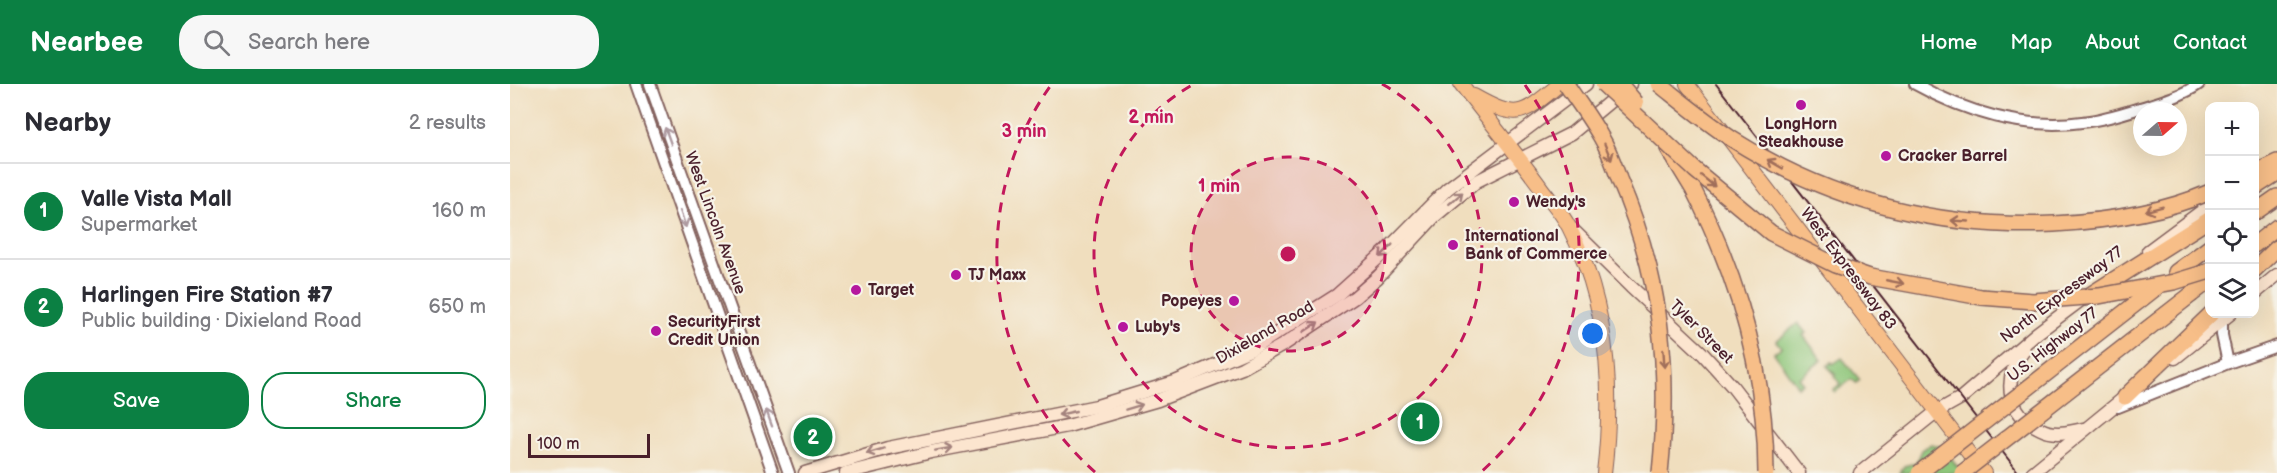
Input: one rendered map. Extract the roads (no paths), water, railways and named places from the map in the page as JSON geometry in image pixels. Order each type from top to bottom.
[{"type":"highway","points":[[1566,84],[1602,138],[1635,217],[1654,285],[1664,355],[1666,402],[1660,473]]},
{"type":"highway","points":[[1603,84],[1695,170],[1771,233],[1835,265],[1870,277],[1981,297],[2033,301],[2099,296],[2174,282],[2205,273]]},
{"type":"highway","points":[[1620,84],[1651,123],[1677,162],[1704,212],[1725,259],[1754,357],[1762,410],[1766,473]]},
{"type":"highway","points":[[1659,84],[1731,139],[1786,170],[1869,204],[1918,216],[1953,221],[2026,225],[2081,222],[2135,214],[2205,194]]},
{"type":"highway","points":[[2259,170],[2277,162]]},
{"type":"highway","points":[[2259,185],[2277,173]]},
{"type":"highway","points":[[2258,210],[2277,197]]},
{"type":"highway","points":[[2075,304],[2205,222]]},
{"type":"highway","points":[[2259,241],[2277,227]]},
{"type":"highway","points":[[2259,253],[2277,246]]},
{"type":"highway","points":[[2259,265],[2277,246]]},
{"type":"highway","name":"U.S. Highway 77","points":[[1919,473],[2205,251]]},
{"type":"highway","points":[[1962,473],[2205,284]]},
{"type":"highway","points":[[2125,397],[2219,318]]},
{"type":"main road","points":[[1464,88],[1498,110],[1514,112],[1528,109],[1560,84]]},
{"type":"main road","name":"Dixieland Road","points":[[805,473],[900,445],[1097,406],[1175,382],[1252,349],[1337,295],[1447,189],[1586,84]]},
{"type":"main road","name":"Dixieland Road","points":[[846,473],[931,452],[1068,426],[1158,400],[1233,372],[1283,345],[1355,297],[1378,277],[1435,216],[1463,192],[1492,172],[1572,133],[1631,84]]},
{"type":"main road","name":"West Expressway 83","points":[[1687,84],[1984,473]]},
{"type":"main road","points":[[1464,88],[1568,225],[1585,263],[1606,344],[1609,374],[1609,426],[1604,473]]},
{"type":"main road","points":[[2259,168],[2277,155]]},
{"type":"main road","name":"North Expressway 77","points":[[1860,473],[1936,412],[1960,398],[2037,333],[2205,209]]},
{"type":"main road","name":"Tyler Street","points":[[1568,225],[1702,353],[1732,386],[1799,473]]},
{"type":"main road","points":[[2259,290],[2277,275]]},
{"type":"main road","points":[[2037,333],[2013,364],[2010,393],[2021,414],[2041,430],[2058,433],[2087,428]]},
{"type":"main road","points":[[2032,473],[2125,397]]},
{"type":"street","name":"West Lincoln Avenue","points":[[636,84],[773,473]]},
{"type":"street","name":"West Lincoln Avenue","points":[[650,84],[789,473]]},
{"type":"street","points":[[1915,84],[1941,99],[1982,114],[2018,121],[2052,123],[2081,123],[2108,118],[2158,103],[2199,84]]},
{"type":"street","points":[[2221,318],[2228,363]]},
{"type":"street","points":[[2110,410],[2277,346]]},
{"type":"railway","points":[[1716,84],[2019,473]]},
{"type":"place","name":"LongHorn Steakhouse","points":[[1801,105]]},
{"type":"place","name":"Cracker Barrel","points":[[1886,156]]},
{"type":"place","name":"Wendy's","points":[[1514,202]]},
{"type":"place","name":"International Bank of Commerce","points":[[1453,245]]},
{"type":"place","name":"TJ Maxx","points":[[956,275]]},
{"type":"place","name":"Target","points":[[856,290]]},
{"type":"place","name":"Popeyes","points":[[1234,301]]},
{"type":"place","name":"Luby's","points":[[1123,327]]},
{"type":"place","name":"SecurityFirst Credit Union","points":[[656,331]]},
{"type":"place","name":"Valle Vista Mall","points":[[1420,422]]},
{"type":"place","name":"Harlingen Fire Station #7","points":[[813,437]]}]
